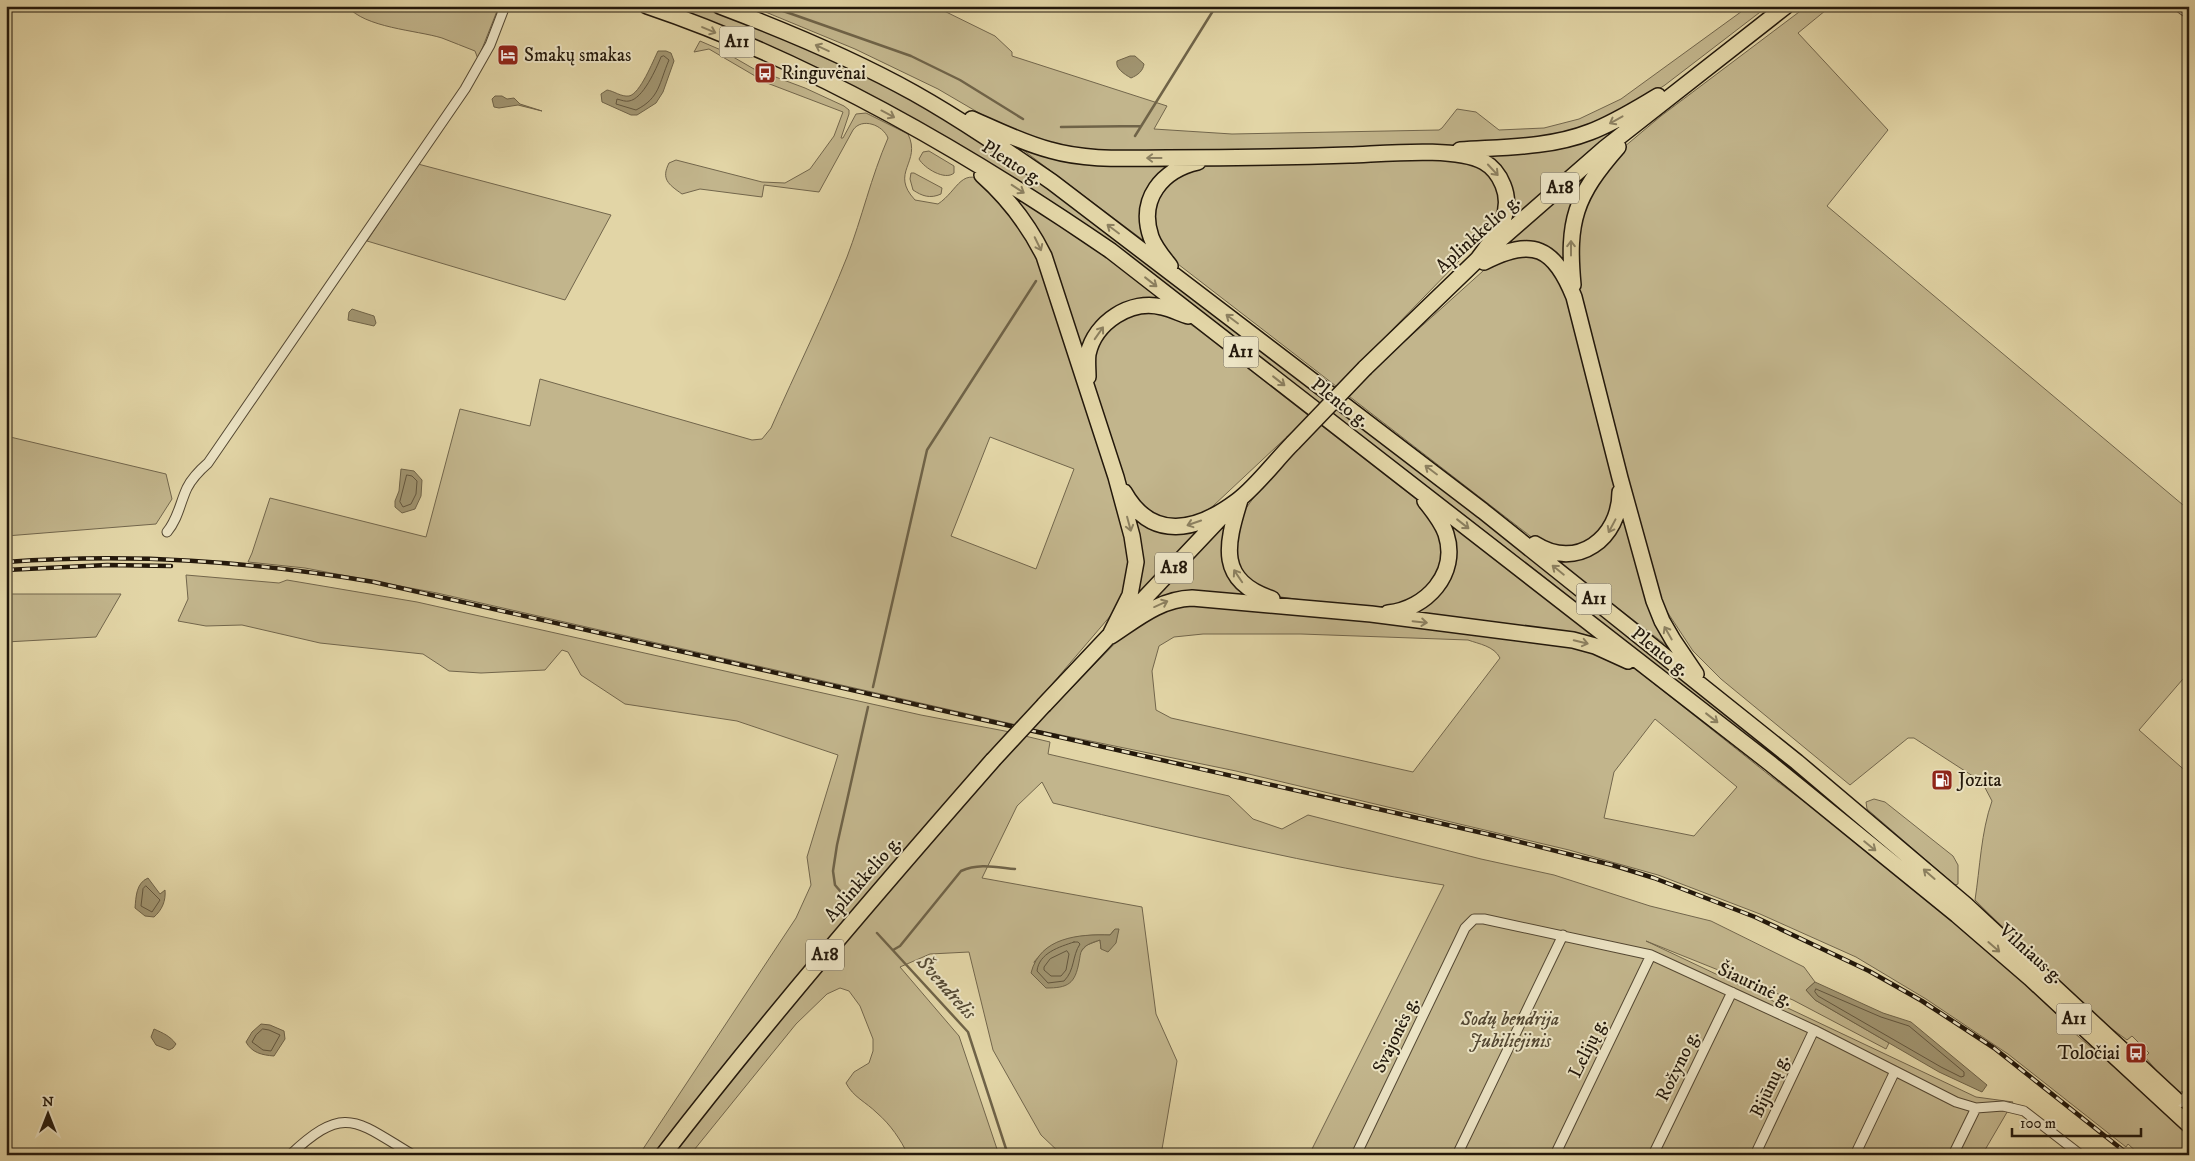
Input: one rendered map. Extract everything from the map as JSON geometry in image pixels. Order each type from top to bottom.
[{"type":"highway","name":"Plento g.","points":[[646,6],[767,54],[861,100],[996,176],[1111,251],[1961,910]]},
{"type":"highway","name":"Plento g.","points":[[720,6],[820,47],[914,93],[984,135],[1044,177],[1483,510],[1706,688],[1797,762],[1961,910]]},
{"type":"highway","name":"Aplinkkelio g.","points":[[663,1155],[800,984],[993,760],[1365,368],[1478,260],[1605,148],[1786,6]]},
{"type":"highway","points":[[914,93],[1025,142],[1075,155],[1102,158],[1255,158],[1431,153],[1534,145],[1577,136],[1610,124],[1704,69]]},
{"type":"highway","points":[[1574,297],[1570,245],[1579,204],[1594,175],[1643,118]]},
{"type":"highway","points":[[915,129],[933,144],[983,175],[1014,206],[1032,230],[1044,256],[1116,477],[1134,542],[1136,562],[1130,595],[1108,637]]},
{"type":"highway","points":[[1431,153],[1472,157],[1484,162],[1500,178],[1505,190],[1506,214],[1498,232],[1478,260]]},
{"type":"highway","points":[[1180,279],[1151,237],[1148,211],[1154,191],[1174,170],[1186,165],[1255,158]]},
{"type":"highway","points":[[1466,271],[1505,251],[1522,248],[1533,250],[1555,262],[1565,274],[1574,297],[1620,478],[1660,616],[1673,640],[1706,688]]},
{"type":"highway","points":[[1089,396],[1088,354],[1094,339],[1114,316],[1143,306],[1161,306],[1201,321]]},
{"type":"highway","points":[[1116,477],[1129,501],[1139,513],[1151,522],[1163,526],[1177,528],[1192,525],[1239,499]]},
{"type":"highway","points":[[1483,510],[1545,550],[1568,554],[1581,551],[1604,538],[1614,522],[1618,512],[1620,478]]},
{"type":"highway","points":[[1371,614],[1401,612],[1413,608],[1434,590],[1445,571],[1448,550],[1446,534],[1436,515],[1412,484]]},
{"type":"highway","points":[[1239,499],[1228,546],[1231,564],[1235,573],[1255,593],[1294,606]]},
{"type":"highway","points":[[1108,637],[1155,607],[1180,598],[1216,599],[1371,614],[1573,640],[1618,654],[1674,687]]},
{"type":"highway","name":"Vilniaus g.","points":[[1961,910],[2186,1103]]},
{"type":"highway","name":"Vilniaus g.","points":[[1961,910],[2030,978],[2189,1125]]},
{"type":"street","points":[[167,532],[174,525],[188,487],[208,463],[465,89],[490,45],[504,6]]},
{"type":"street","points":[[2178,6],[2189,14]]},
{"type":"street","name":"Šiaurinė g.","points":[[1465,928],[1474,919],[1484,918],[1651,956],[1814,1030],[1956,1102],[1976,1108],[2003,1106],[2024,1111],[2081,1155]]},
{"type":"street","name":"Svajonės g.","points":[[1356,1155],[1465,928]]},
{"type":"street","points":[[1457,1155],[1563,935]]},
{"type":"street","name":"Lelijų g.","points":[[1555,1155],[1651,956]]},
{"type":"street","name":"Rožyno g.","points":[[1653,1155],[1732,992]]},
{"type":"street","name":"Bijūnų g.","points":[[1755,1155],[1814,1030]]},
{"type":"street","points":[[1855,1155],[1895,1070]]},
{"type":"street","points":[[1954,1155],[1976,1108]]},
{"type":"street","points":[[290,1155],[320,1130],[336,1123],[350,1121],[365,1127],[413,1155]]},
{"type":"green space","points":[[347,6],[499,6],[478,59],[475,51],[442,38],[378,24],[355,13]]},
{"type":"green space","points":[[660,6],[704,6],[779,36],[882,82],[956,125],[1053,188],[1618,626],[1840,806],[1949,898],[1938,894],[1552,583],[1129,256],[932,131]]},
{"type":"green space","points":[[751,6],[934,6],[995,36],[1012,52],[1012,56],[1167,106],[1154,129],[1232,134],[1439,130],[1457,109],[1476,112],[1499,130],[1544,128],[1579,119],[1621,99],[1749,6],[1768,6],[1665,85],[1627,110],[1574,133],[1490,143],[1433,147],[1091,152],[1038,140],[991,120],[938,89],[855,49]]},
{"type":"green space","points":[[1807,6],[1831,6],[1798,33],[1888,130],[1827,206],[2189,510],[2189,672],[2139,730],[2189,774],[2189,1091],[2178,1093],[2174,1091],[2145,1057],[2149,1053],[2132,1036],[2127,1040],[2089,1012],[1975,900],[1983,838],[1992,801],[1982,782],[1914,738],[1908,738],[1850,785],[1721,679],[1693,651],[1662,604],[1658,605],[1580,298],[1575,272],[1579,211],[1624,147],[1661,116]]},
{"type":"green space","points":[[700,41],[721,50],[754,69],[805,88],[844,106],[849,110],[849,114],[841,138],[843,138],[856,114],[866,113],[908,134],[911,153],[905,174],[905,182],[915,200],[938,204],[966,178],[980,179],[990,185],[1041,258],[1130,549],[1124,600],[1017,725],[437,593],[305,568],[248,562],[270,498],[426,537],[460,409],[530,426],[540,379],[752,440],[762,439],[771,428],[838,279],[888,138],[882,129],[872,124],[867,123],[857,126],[819,192],[764,185],[762,197],[700,189],[682,194],[667,181],[666,177],[669,163],[676,160],[762,182],[785,183],[810,169],[834,136],[843,112],[767,83],[709,49],[694,52]],"holes":[[[990,437],[1074,469],[1036,569],[951,536]]]},
{"type":"green space","points":[[1622,124],[1506,225],[1511,207],[1481,153]]},
{"type":"green space","points":[[1007,138],[1032,148],[1176,162],[1158,176],[1147,243]]},
{"type":"green space","points":[[929,151],[954,166],[954,173],[950,175],[940,174],[925,166],[919,159],[923,152]]},
{"type":"green space","points":[[1466,159],[1493,175],[1502,198],[1496,223],[1353,370],[1364,378],[1493,262],[1504,256],[1539,256],[1562,278],[1613,473],[1616,494],[1614,505],[1597,537],[1567,549],[1534,539],[1174,261],[1156,238],[1153,201],[1165,181],[1200,166]]},
{"type":"green space","points":[[418,164],[611,215],[565,300],[367,241]]},
{"type":"green space","points":[[1591,169],[1567,270],[1546,252],[1534,245],[1507,243]]},
{"type":"green space","points":[[911,173],[942,188],[941,194],[926,196],[913,190],[910,179]]},
{"type":"green space","points":[[1014,196],[1091,246],[1167,303],[1116,310],[1082,360],[1031,219]]},
{"type":"green space","points":[[1153,309],[1176,314],[1197,329],[1421,503],[1439,528],[1444,564],[1424,595],[1392,608],[1330,604],[1274,596],[1243,578],[1232,554],[1242,514],[1254,497],[1303,441],[1292,432],[1213,506],[1196,516],[1182,520],[1168,519],[1154,515],[1142,508],[1133,497],[1120,470],[1094,387],[1092,356],[1095,346],[1126,313]]},
{"type":"green space","points":[[6,436],[166,474],[172,499],[156,524],[6,536]]},
{"type":"green space","points":[[1625,511],[1671,649],[1552,557],[1568,559]]},
{"type":"green space","points":[[1132,513],[1205,525],[1134,600]]},
{"type":"green space","points":[[1444,518],[1612,647],[1581,635],[1549,629],[1410,615],[1450,572]]},
{"type":"green space","points":[[1228,519],[1224,540],[1252,598],[1172,594],[1153,600]]},
{"type":"green space","points":[[186,575],[279,583],[287,580],[417,602],[921,715],[1010,732],[828,941],[740,1047],[655,1155],[639,1155],[796,918],[811,885],[807,857],[838,755],[737,721],[625,704],[581,675],[568,652],[562,650],[545,670],[481,673],[449,671],[423,654],[320,643],[242,625],[206,626],[178,621],[188,599]]},
{"type":"green space","points":[[6,594],[121,594],[96,637],[6,642]]},
{"type":"green space","points":[[1209,602],[1545,639],[1608,654],[1633,667],[1778,782],[1896,870],[2045,1000],[2065,1025],[2189,1131],[2189,1155],[2140,1155],[2128,1144],[2126,1147],[2008,1054],[1926,999],[1856,957],[1760,914],[1658,875],[1569,850],[1236,771],[1032,729],[1124,634],[1162,607]],"holes":[[[1203,634],[1301,634],[1468,640],[1490,648],[1500,658],[1413,772],[1171,718],[1156,710],[1152,671],[1159,646],[1174,637]],[[1655,719],[1737,787],[1694,836],[1604,818],[1614,772]]]},
{"type":"green space","name":"Sodų bendrija Jubiliejinis","points":[[1025,736],[1050,742],[1048,754],[1229,796],[1253,819],[1282,829],[1308,815],[1481,859],[1554,875],[1650,906],[1711,921],[1804,967],[1815,982],[1806,990],[1815,1000],[1889,1043],[1886,1049],[1793,1000],[1646,941],[1976,1097],[2013,1102],[1982,1155],[1309,1155],[1444,885],[1297,858],[1053,803],[1042,782],[1017,806],[982,878],[1142,907],[1156,1014],[1177,1061],[1161,1155],[1062,1155],[1041,1135],[993,1050],[969,952],[930,954],[900,967],[959,1036],[999,1155],[908,1155],[899,1138],[886,1122],[856,1096],[846,1083],[854,1072],[869,1063],[873,1051],[873,1039],[860,1006],[849,991],[840,988],[827,994],[796,1024],[690,1155],[670,1155],[790,1006],[994,768],[996,769]],"holes":[[[1115,929],[1101,949],[1100,940],[1087,945],[1046,988],[1040,981],[1034,962],[1042,954],[1059,943],[1068,939],[1089,935],[1110,935]]]},
{"type":"green space","points":[[1874,799],[1885,802],[1953,856],[1958,865],[1958,884],[1955,885],[1867,809],[1866,802]]},
{"type":"water","points":[[658,51],[671,53],[674,61],[663,92],[656,103],[637,115],[631,115],[602,102],[601,94],[607,90],[626,96],[633,94],[646,76]]},
{"type":"water","points":[[1135,56],[1144,64],[1143,69],[1131,78],[1117,66],[1117,61]]},
{"type":"water","points":[[495,96],[502,96],[507,99],[514,98],[520,104],[542,111],[518,105],[494,107],[492,99]]},
{"type":"water","points":[[352,309],[374,316],[376,323],[374,326],[348,320],[349,312]]},
{"type":"water","points":[[401,469],[414,471],[422,480],[421,496],[415,509],[402,513],[395,507]]},
{"type":"water","points":[[148,878],[160,894],[165,890],[163,905],[154,917],[145,916],[135,908],[139,887]]},
{"type":"water","points":[[1115,929],[1119,929],[1116,943],[1108,952],[1101,949],[1100,940],[1084,948],[1073,980],[1065,986],[1046,988],[1031,973],[1036,961],[1052,945],[1074,937],[1110,935]]},
{"type":"water","points":[[1815,982],[1883,1013],[1911,1022],[1987,1085],[1982,1092],[1939,1072],[1815,1000],[1806,990]]},
{"type":"water","points":[[261,1024],[270,1025],[284,1031],[285,1039],[274,1056],[258,1053],[251,1049],[246,1042],[252,1032]]},
{"type":"water","points":[[154,1029],[174,1041],[176,1044],[173,1048],[169,1050],[156,1045],[151,1037]]},
{"type":"waterway","points":[[769,6],[911,56],[960,80],[1023,119]]},
{"type":"waterway","points":[[1135,136],[1216,6]]},
{"type":"waterway","points":[[1061,127],[1141,126]]},
{"type":"waterway","points":[[873,687],[927,450],[1036,281]]},
{"type":"waterway","points":[[841,892],[835,885],[833,871],[837,845],[868,707]]},
{"type":"waterway","points":[[893,950],[900,946],[961,871],[981,866],[1015,869]]},
{"type":"waterway","name":"Švendrelis","points":[[877,933],[968,1032],[1008,1155]]},
{"type":"railway","points":[[6,562],[100,558],[191,561],[281,569],[374,582],[1387,811],[1612,865],[1654,878],[1755,917],[1869,971],[1922,1001],[1994,1048],[2129,1155]]},
{"type":"railway","points":[[6,570],[107,565],[171,566]]},
{"type":"place","name":"Smakų smakas","points":[[508,55]]},
{"type":"place","name":"Ringuvėnai","points":[[765,73]]},
{"type":"place","name":"Jozita","points":[[1942,780]]},
{"type":"place","name":"Toločiai","points":[[2136,1053]]}]
